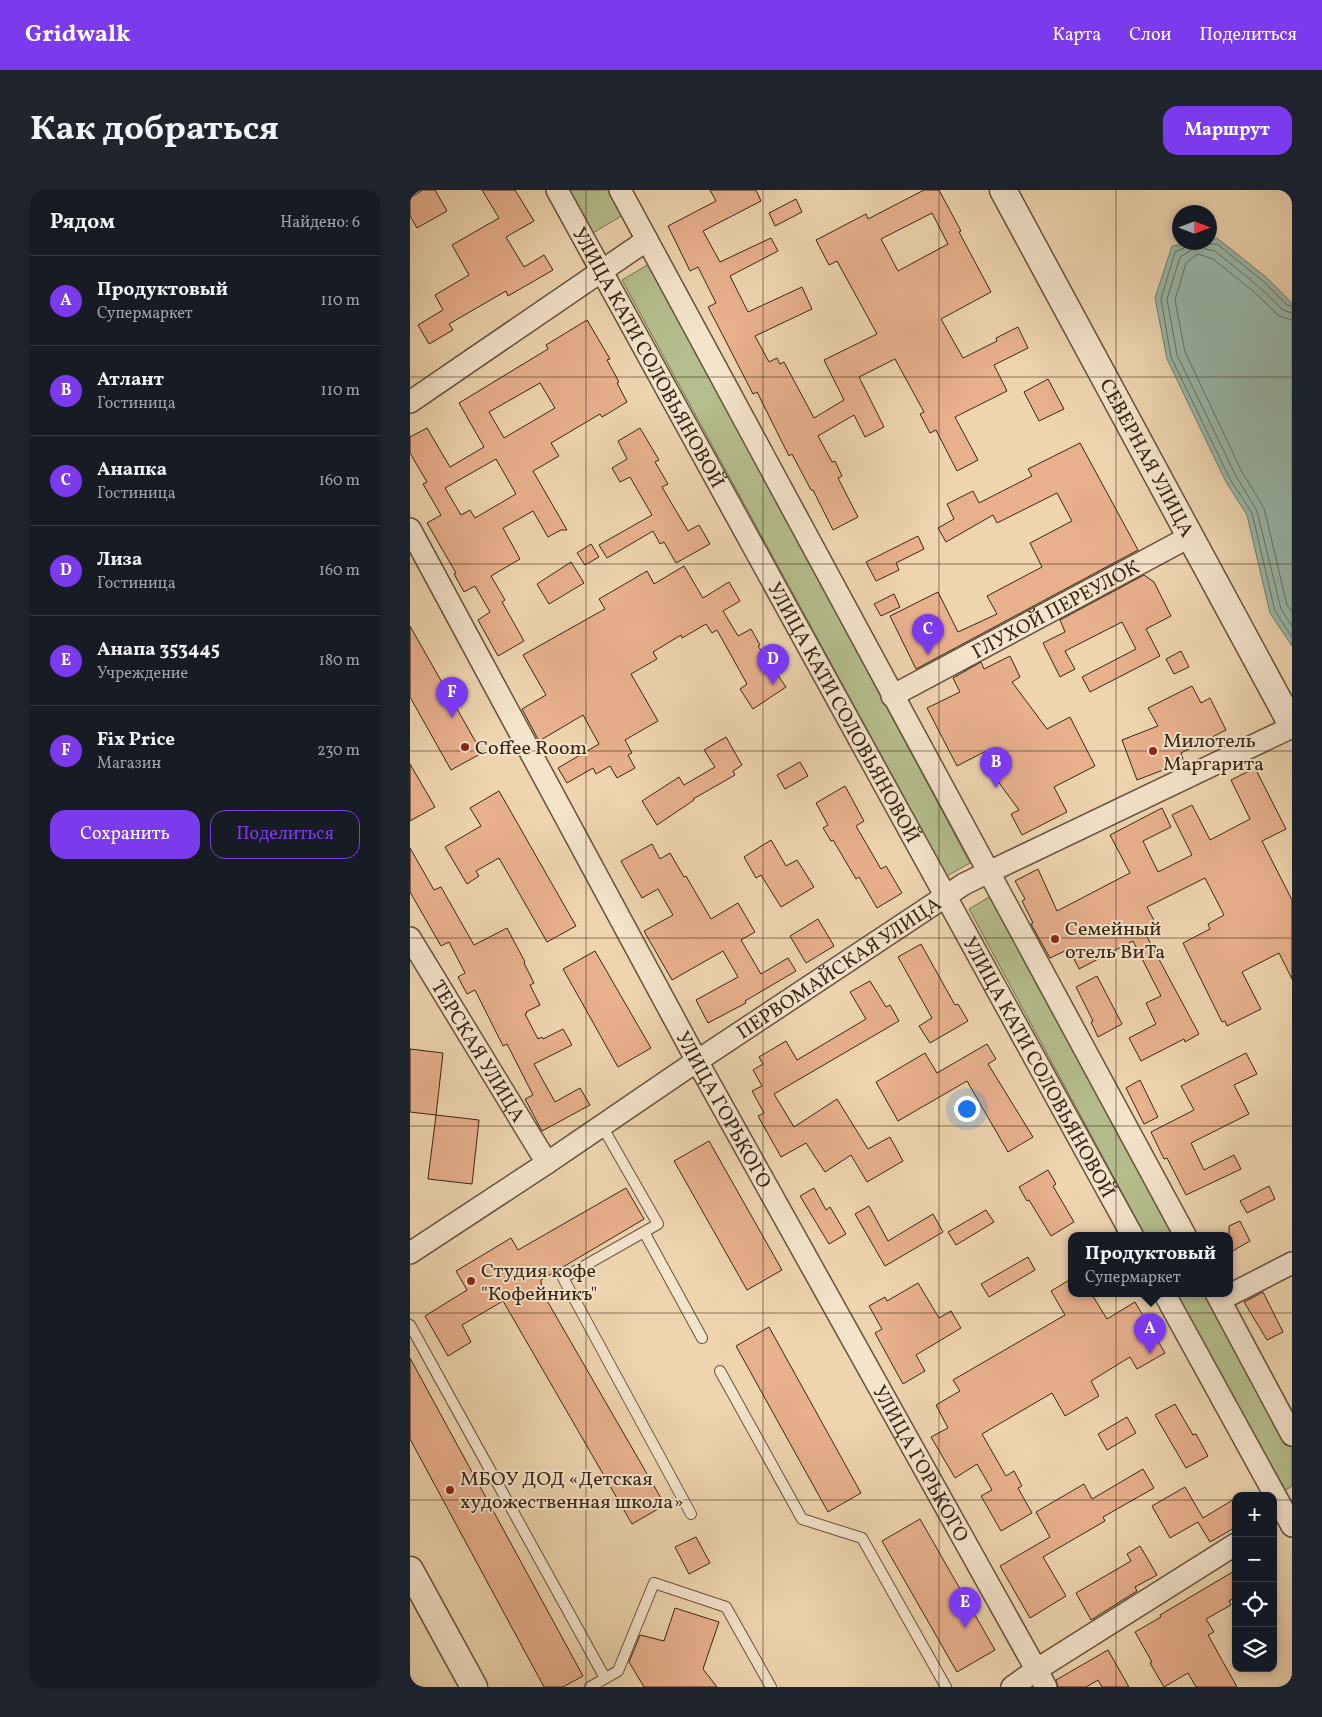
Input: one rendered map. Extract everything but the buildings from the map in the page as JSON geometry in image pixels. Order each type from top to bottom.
[{"type":"street","name":"УЛИЦА КАТИ СОЛОВЬЯНОВОЙ","points":[[558,190],[1130,1232]]},
{"type":"street","points":[[620,190],[1183,1232]]},
{"type":"street","name":"СЕВЕРНАЯ УЛИЦА","points":[[1003,190],[1292,726]]},
{"type":"street","points":[[410,402],[648,240]]},
{"type":"street","name":"УЛИЦА ГОРЬКОГО","points":[[410,528],[698,1061],[1041,1678]]},
{"type":"street","name":"ГЛУХОЙ ПЕРЕУЛОК","points":[[892,696],[1190,536]]},
{"type":"street","name":"ПЕРВОМАЙСКАЯ УЛИЦА","points":[[410,1253],[964,884],[1292,726]]},
{"type":"street","name":"ТЕРСКАЯ УЛИЦА","points":[[410,938],[547,1163]]},
{"type":"street","points":[[1233,1289],[1292,1263]]},
{"type":"street","points":[[1166,1297],[1286,1517]]},
{"type":"street","points":[[1219,1297],[1292,1435]]},
{"type":"street","points":[[1012,1687],[1041,1678],[1232,1547]]},
{"type":"street","points":[[410,1570],[474,1687]]},
{"type":"lane","points":[[602,1126],[658,1224],[564,1278],[692,1514]]},
{"type":"lane","points":[[644,1232],[702,1338]]},
{"type":"lane","points":[[410,1325],[605,1678]]},
{"type":"lane","points":[[720,1371],[802,1519],[862,1538],[946,1687]]},
{"type":"lane","points":[[590,1687],[618,1671],[654,1583],[726,1607],[771,1687]]},
{"type":"green space","points":[[568,190],[609,190],[623,215],[593,233]]},
{"type":"green space","points":[[649,264],[970,863],[947,876],[622,280]]},
{"type":"green space","points":[[991,896],[1174,1232],[1143,1232],[969,909]]},
{"type":"green space","points":[[1178,1297],[1210,1297],[1292,1447],[1292,1486],[1284,1491]]},
{"type":"water","points":[[1217,238],[1266,277],[1292,303],[1292,646],[1270,613],[1247,515],[1226,482],[1167,359],[1155,298],[1172,246],[1172,250],[1217,250]]},
{"type":"place","name":"Анапка","points":[[928,655]]},
{"type":"place","name":"Лиза","points":[[773,685]]},
{"type":"place","name":"Fix Price","points":[[452,718]]},
{"type":"place","name":"Coffee Room","points":[[465,747]]},
{"type":"place","name":"Милотель Маргарита","points":[[1153,751]]},
{"type":"place","name":"Атлант","points":[[996,788]]},
{"type":"place","name":"Семейный отель ВиТа","points":[[1055,939]]},
{"type":"place","name":"Студия кофе \"Кофейникъ\"","points":[[471,1281]]},
{"type":"place","name":"Продуктовый","points":[[1150,1354]]},
{"type":"place","name":"МБОУ ДОД «Детская художественная школа»","points":[[450,1490]]},
{"type":"place","name":"Анапа 353445","points":[[965,1628]]}]
